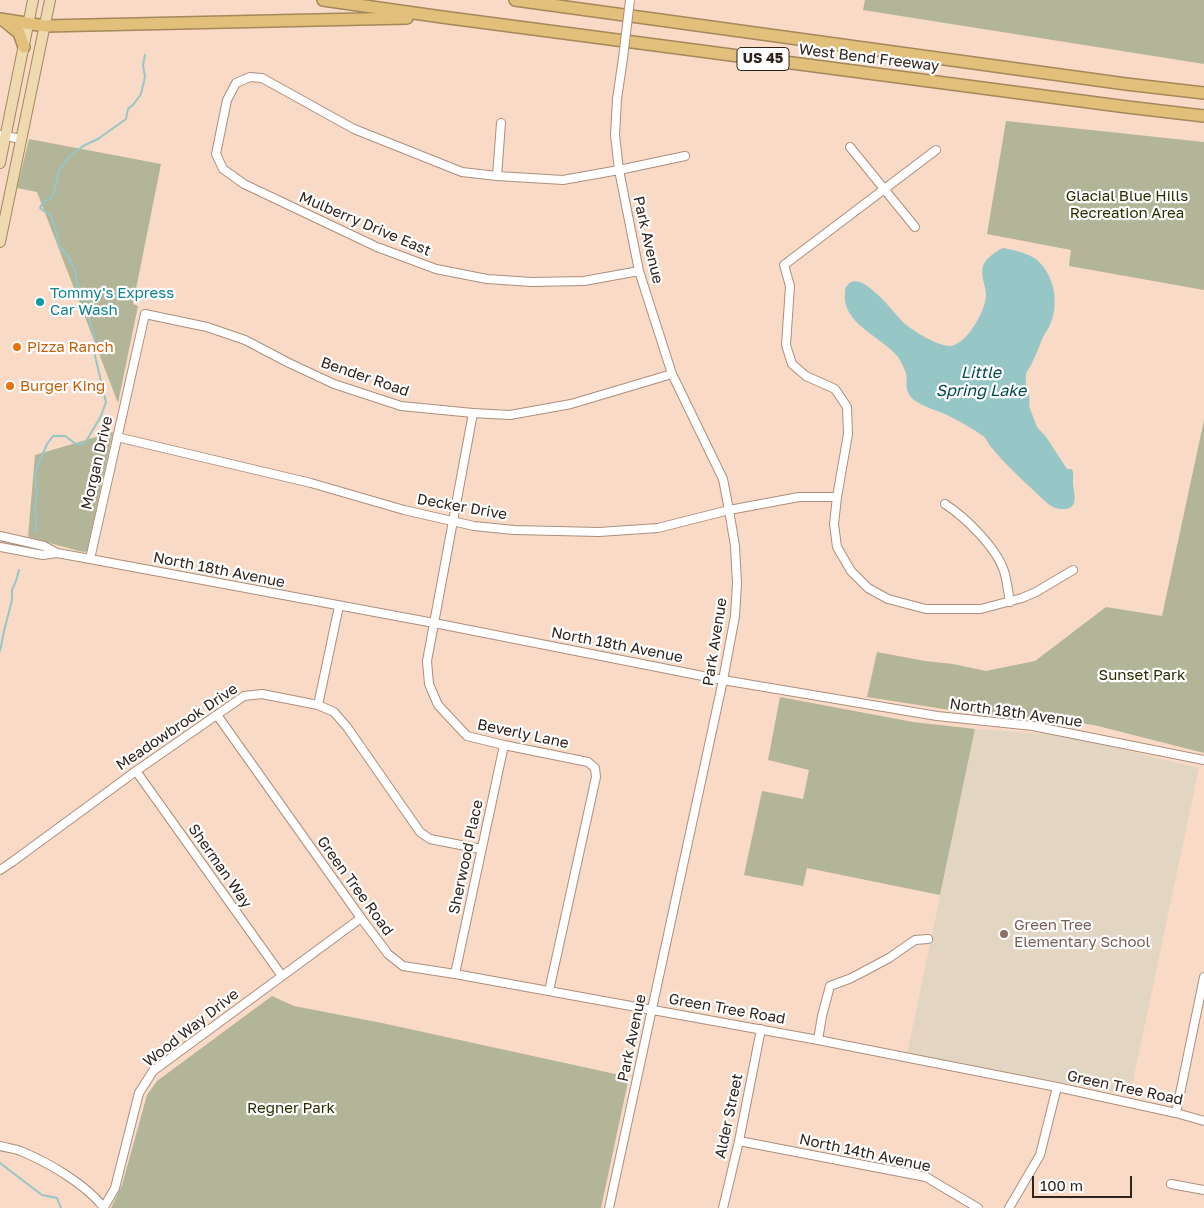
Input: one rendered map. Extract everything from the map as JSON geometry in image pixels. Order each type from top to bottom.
[{"type":"highway","name":"West Bend Freeway","points":[[323,0],[1204,116]]},
{"type":"highway","name":"West Bend Freeway","points":[[515,0],[1116,83],[1204,92]]},
{"type":"highway","points":[[1,19],[45,26],[442,17]]},
{"type":"highway","points":[[1,19],[19,33],[24,48]]},
{"type":"main road","points":[[0,163],[3,135],[24,48],[33,0]]},
{"type":"main road","points":[[0,242],[50,0]]},
{"type":"street","name":"Park Avenue","points":[[609,1208],[723,680],[735,616],[737,584],[735,546],[723,479],[672,374],[639,271],[619,170],[615,135],[617,99],[630,0]]},
{"type":"street","name":"Mulberry Drive East","points":[[498,176],[462,172],[435,162],[354,129],[262,78],[250,77],[236,83],[227,100],[216,154],[223,169],[244,184],[377,247],[436,269],[487,279],[532,282],[584,281],[639,271]]},
{"type":"street","points":[[501,123],[498,176],[563,180],[686,156]]},
{"type":"street","points":[[3,135],[21,139]]},
{"type":"street","points":[[850,147],[915,226]]},
{"type":"street","points":[[936,150],[784,264],[790,286],[786,344],[792,364],[806,376],[835,389],[847,407],[848,434],[834,524],[837,547],[851,571],[868,588],[888,599],[926,609],[982,609],[1010,602],[1036,592],[1073,570]]},
{"type":"street","name":"Bender Road","points":[[145,314],[207,327],[245,340],[334,384],[401,406],[510,415],[571,404],[672,374]]},
{"type":"street","name":"Morgan Drive","points":[[90,559],[145,314]]},
{"type":"street","name":"Beverly Lane","points":[[473,413],[427,660],[429,684],[438,705],[467,736],[504,746],[588,762],[594,768],[596,777],[549,991]]},
{"type":"street","name":"Decker Drive","points":[[117,437],[312,483],[404,510],[474,526],[514,530],[599,532],[658,528],[729,510],[799,496],[837,497]]},
{"type":"street","points":[[945,504],[956,511],[991,547],[1004,570],[1010,602]]},
{"type":"street","name":"North 18th Avenue","points":[[0,536],[44,546],[56,552],[90,559],[434,623],[723,680],[937,716],[1033,726],[1204,760]]},
{"type":"street","name":"North 18th Avenue","points":[[0,547],[43,555],[56,552]]},
{"type":"street","points":[[318,705],[339,606]]},
{"type":"street","name":"Meadowbrook Drive","points":[[0,870],[136,771],[244,696],[262,694],[318,705],[334,712],[347,727],[420,832],[430,839],[481,849]]},
{"type":"street","name":"Green Tree Road","points":[[217,715],[361,918],[388,954],[403,966],[818,1040],[1056,1087],[1176,1113],[1204,1121]]},
{"type":"street","name":"Sherwood Place","points":[[455,974],[504,746]]},
{"type":"street","name":"Sherman Way","points":[[136,771],[282,976]]},
{"type":"street","name":"Wood Way Drive","points":[[104,1208],[115,1188],[139,1093],[153,1071],[361,918]]},
{"type":"street","points":[[818,1040],[830,986],[850,980],[889,958],[915,940],[928,939]]},
{"type":"street","points":[[1176,1113],[1204,977]]},
{"type":"street","name":"Alder Street","points":[[723,1208],[739,1141],[761,1029]]},
{"type":"street","points":[[1009,1208],[1040,1155],[1056,1087]]},
{"type":"street","name":"North 14th Avenue","points":[[739,1141],[926,1177],[978,1208]]},
{"type":"street","points":[[0,1146],[22,1152],[49,1165],[90,1192],[104,1208]]},
{"type":"street","points":[[1171,1184],[1204,1190]]},
{"type":"shaded area","points":[[975,729],[1057,735],[1199,768],[1130,1095],[907,1054]]},
{"type":"green space","points":[[865,0],[1204,0],[1204,64],[863,10]]},
{"type":"green space","name":"Glacial Blue Hills Recreation Area","points":[[1006,121],[1204,142],[1204,290],[1069,266],[1071,250],[987,234]]},
{"type":"green space","points":[[29,139],[161,164],[133,304],[138,306],[118,403],[37,192],[17,188]]},
{"type":"green space","name":"Sunset Park","points":[[1204,420],[1204,753],[1076,722],[963,712],[867,697],[877,652],[986,671],[1035,661],[1106,607],[1162,616]]},
{"type":"green space","points":[[113,432],[87,551],[79,551],[28,537],[35,455]]},
{"type":"green space","points":[[780,697],[913,722],[975,729],[940,895],[807,868],[803,886],[744,875],[762,791],[803,799],[809,770],[768,760]]},
{"type":"green space","name":"Regner Park","points":[[272,996],[294,1006],[382,1023],[629,1077],[601,1208],[111,1208],[122,1185],[147,1095],[157,1081]]},
{"type":"water","name":"Little Spring Lake","points":[[1003,248],[1025,253],[1036,259],[1048,273],[1054,291],[1055,300],[1052,318],[1027,372],[1026,384],[1030,398],[1029,406],[1037,427],[1046,437],[1067,469],[1072,469],[1073,471],[1074,503],[1073,506],[1066,509],[1055,508],[1046,502],[1006,464],[983,436],[970,427],[913,399],[907,390],[905,372],[898,357],[856,321],[849,313],[845,304],[845,288],[853,282],[860,282],[877,294],[913,330],[926,338],[946,346],[957,344],[969,333],[983,309],[986,295],[982,273],[983,266],[992,255]]},
{"type":"waterway","points":[[35,531],[37,493],[35,473],[47,444],[53,436],[65,436],[76,444],[85,443],[101,416],[106,402],[95,356],[95,339],[83,296],[77,283],[75,270],[67,255],[59,246],[51,216],[40,208],[44,201],[51,199],[59,171],[69,157],[126,119],[128,109],[141,94],[145,77],[143,65],[145,55]]},
{"type":"waterway","points":[[0,651],[12,600],[12,590],[19,570]]},
{"type":"waterway","points":[[0,1163],[42,1195],[57,1198],[61,1208]]},
{"type":"place","name":"Tommy's Express Car Wash","points":[[40,302]]},
{"type":"place","name":"Pizza Ranch","points":[[17,347]]},
{"type":"place","name":"Burger King","points":[[10,386]]},
{"type":"place","name":"Green Tree Elementary School","points":[[1004,934]]}]
